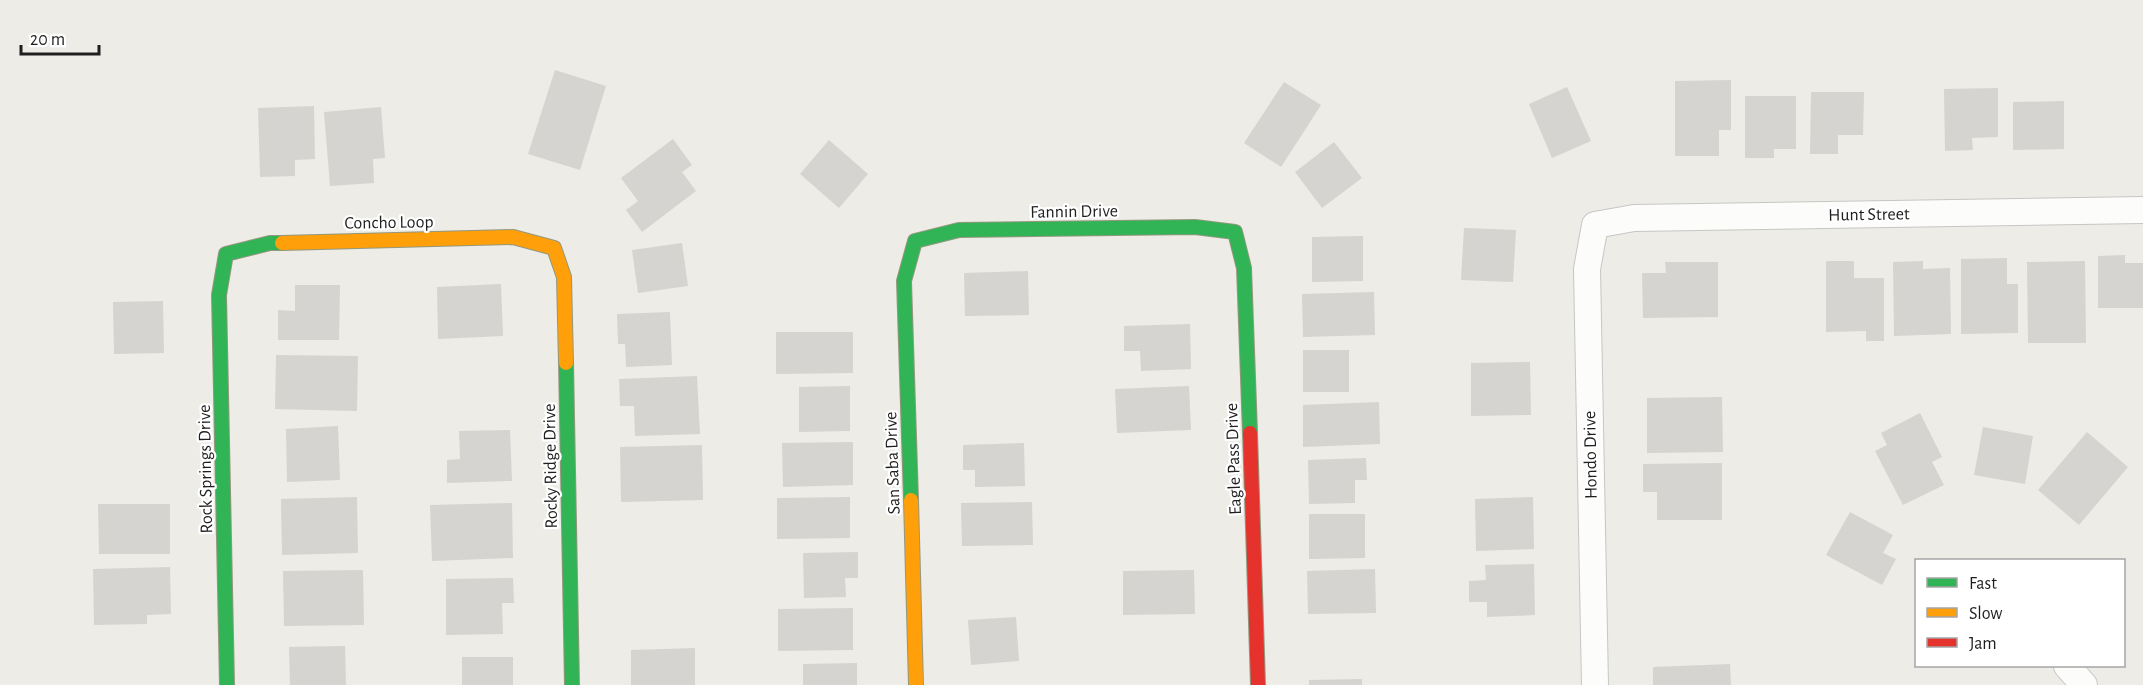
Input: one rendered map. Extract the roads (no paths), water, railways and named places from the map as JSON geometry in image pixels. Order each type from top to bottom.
[{"type":"street","name":"Hunt Street","points":[[1595,225],[1634,218],[2143,210]]},
{"type":"street","name":"Hondo Drive","points":[[1595,225],[1587,269],[1595,685]]},
{"type":"street","name":"Fannin Drive","points":[[915,241],[959,230],[1195,227],[1235,232]]},
{"type":"street","name":"Eagle Pass Drive","points":[[1235,232],[1244,268],[1258,685]]},
{"type":"street","name":"Concho Loop","points":[[225,254],[270,243],[513,237],[554,248]]},
{"type":"street","name":"San Saba Drive","points":[[915,241],[904,281],[916,685]]},
{"type":"street","name":"Rocky Ridge Drive","points":[[554,248],[564,277],[572,685]]},
{"type":"street","name":"Rock Springs Drive","points":[[225,254],[219,295],[227,685]]},
{"type":"street","points":[[2068,667],[2084,685]]}]
